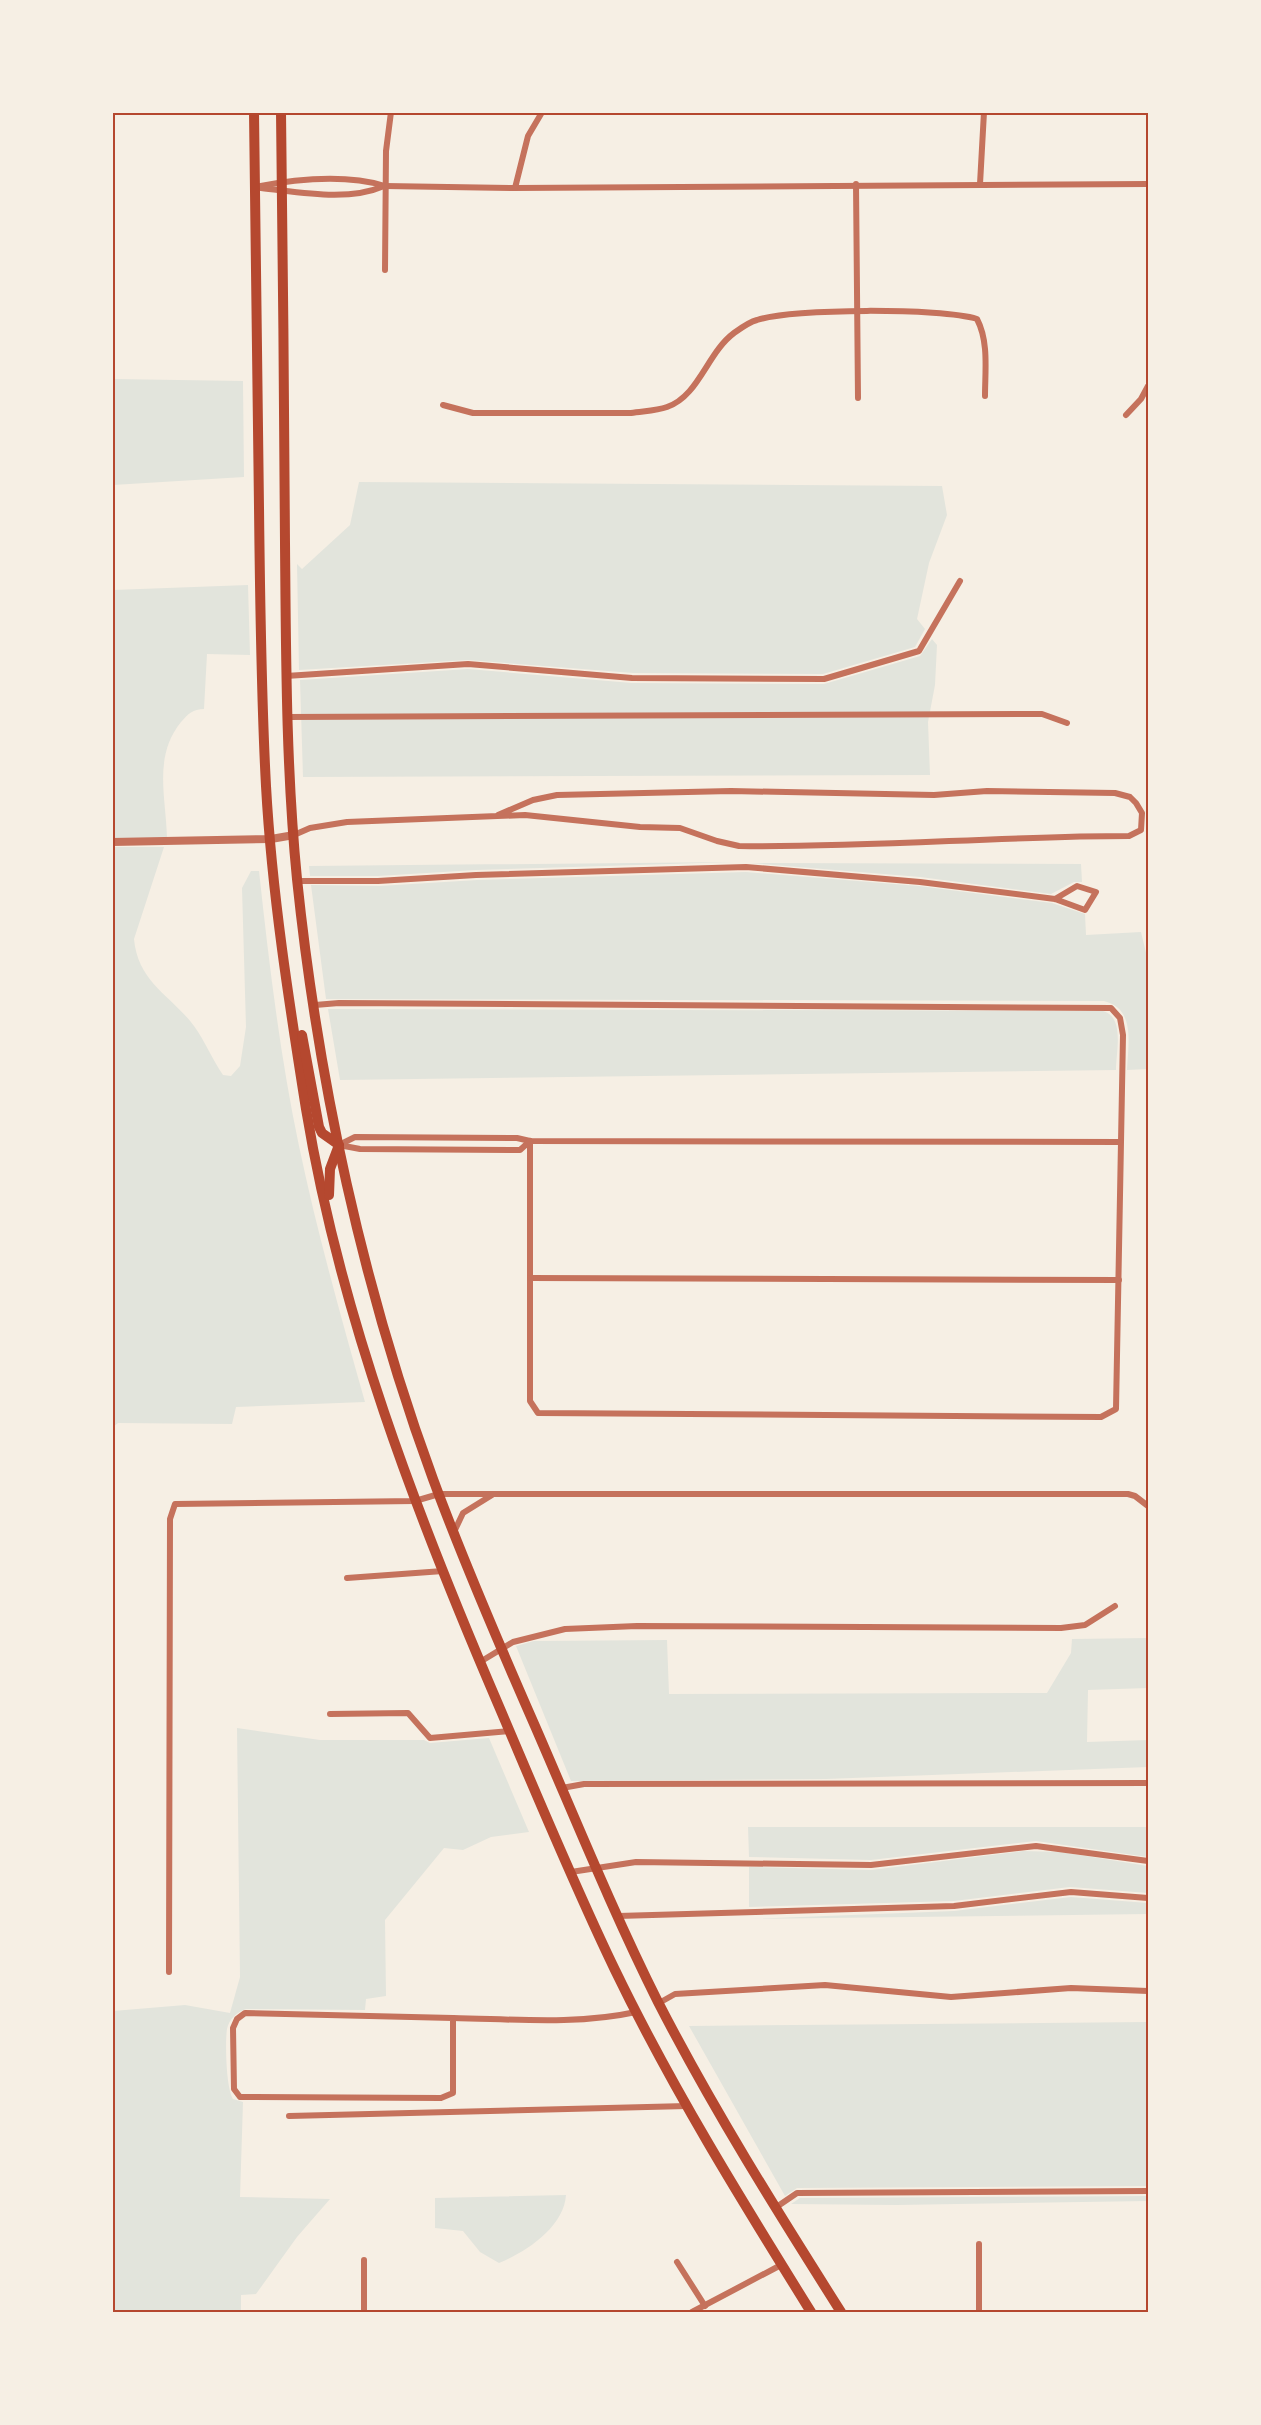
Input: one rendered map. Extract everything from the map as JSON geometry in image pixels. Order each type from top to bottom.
[{"type":"highway","points":[[254,112],[261,676],[271,839],[280,926],[307,1113],[330,1223],[361,1338],[415,1501],[480,1662],[571,1872],[636,2012],[687,2106],[811,2313]]},
{"type":"highway","points":[[281,112],[286,676],[297,880],[339,1145],[379,1308],[406,1399],[439,1494],[501,1651],[618,1916],[659,2003],[696,2073],[841,2313]]},
{"type":"highway","points":[[280,926],[292,967],[319,1127],[322,1133],[339,1145]]},
{"type":"highway","points":[[330,1223],[328,1185],[333,1156],[339,1145]]},
{"type":"street","points":[[385,270],[385,186],[392,112]]},
{"type":"street","points":[[980,184],[980,136],[984,112]]},
{"type":"street","points":[[515,188],[528,136],[541,114]]},
{"type":"street","points":[[255,187],[368,181],[385,186],[515,188],[856,184],[1149,184]]},
{"type":"street","points":[[856,184],[858,398]]},
{"type":"street","points":[[282,186],[306,193],[370,192],[385,186]]},
{"type":"street","points":[[443,405],[473,413],[656,410],[667,407],[687,395],[726,340],[756,320],[778,315],[857,312],[957,314],[976,319],[982,330],[984,344],[985,396]]},
{"type":"street","points":[[1126,415],[1141,399],[1149,386]]},
{"type":"street","points":[[286,676],[468,664],[632,678],[824,679],[919,651],[960,581]]},
{"type":"street","points":[[287,717],[1042,714],[1067,723]]},
{"type":"street","points":[[112,842],[271,839],[294,835],[310,828],[347,822],[498,815],[551,816],[640,827],[681,828],[726,844],[757,846],[892,845],[1048,836],[1129,836],[1141,830],[1143,820],[1142,813],[1130,797],[1115,793],[987,791],[934,795],[731,791],[557,795],[533,800],[498,815]]},
{"type":"street","points":[[297,880],[378,881],[488,874],[746,867],[920,882],[1055,899],[1084,910],[1096,892],[1077,886],[1055,899]]},
{"type":"street","points":[[315,1005],[339,1003],[1104,1006],[1117,1013],[1123,1026],[1117,1403],[1110,1414],[1101,1417],[538,1413],[530,1401],[530,1141]]},
{"type":"street","points":[[339,1145],[355,1137],[517,1138],[530,1141],[1120,1142]]},
{"type":"street","points":[[339,1145],[360,1149],[520,1150],[530,1141]]},
{"type":"street","points":[[530,1278],[1119,1280]]},
{"type":"street","points":[[454,1532],[463,1513],[495,1493]]},
{"type":"street","points":[[169,1972],[170,1519],[173,1506],[179,1504],[415,1501],[439,1494],[495,1493],[1128,1494],[1149,1506]]},
{"type":"street","points":[[348,1578],[443,1571]]},
{"type":"street","points":[[480,1662],[513,1642],[543,1633],[589,1628],[1074,1628],[1095,1621],[1115,1606]]},
{"type":"street","points":[[330,1714],[408,1713],[430,1738],[510,1731]]},
{"type":"street","points":[[561,1788],[596,1784],[1149,1784]]},
{"type":"street","points":[[571,1872],[636,1862],[871,1865],[1036,1846],[1149,1862]]},
{"type":"street","points":[[618,1916],[954,1906],[1071,1892],[1149,1898]]},
{"type":"street","points":[[659,2003],[675,1994],[825,1985],[951,1997],[1071,1988],[1149,1991]]},
{"type":"street","points":[[453,2018],[453,2093],[441,2098],[246,2097],[236,2094],[234,2089],[233,2028],[237,2019],[245,2013],[578,2019],[610,2018],[636,2012]]},
{"type":"street","points":[[289,2116],[687,2106]]},
{"type":"street","points":[[776,2208],[797,2193],[1149,2191]]},
{"type":"street","points":[[979,2244],[979,2313]]},
{"type":"street","points":[[364,2260],[364,2313]]},
{"type":"street","points":[[677,2262],[705,2306]]},
{"type":"street","points":[[692,2313],[781,2265]]},
{"type":"shaded area","points":[[113,379],[243,381],[244,477],[113,485]]},
{"type":"shaded area","points":[[359,482],[942,486],[947,515],[929,563],[917,619],[925,629],[915,647],[823,674],[633,673],[468,660],[299,670],[297,564],[302,569],[350,525]]},
{"type":"shaded area","points":[[248,585],[250,655],[207,654],[204,709],[188,714],[172,735],[167,749],[163,777],[167,838],[113,838],[113,590]]},
{"type":"shaded area","points":[[932,639],[937,645],[935,685],[928,722],[930,775],[303,777],[300,680],[468,669],[632,683],[824,684],[920,656]]},
{"type":"shaded area","points":[[113,847],[164,847],[134,939],[137,954],[149,978],[194,1026],[223,1075],[231,1076],[240,1066],[246,1027],[242,888],[251,871],[259,871],[271,975],[292,1112],[321,1242],[365,1402],[236,1407],[232,1424],[118,1423],[113,1427]]},
{"type":"shaded area","points":[[734,862],[476,870],[378,876],[310,876],[309,866]]},
{"type":"shaded area","points":[[751,863],[1081,864],[1082,882],[1074,882],[1051,894],[920,877]]},
{"type":"shaded area","points":[[746,872],[919,886],[1052,903],[1085,914],[1086,935],[1141,932],[1148,961],[1148,1069],[1127,1070],[1129,1039],[1126,1019],[1114,1005],[1104,1001],[326,999],[311,885],[379,886],[477,880]]},
{"type":"shaded area","points":[[328,1009],[1103,1011],[1114,1020],[1118,1045],[1116,1070],[340,1080]]},
{"type":"shaded area","points":[[1148,1638],[1148,1688],[1088,1690],[1087,1742],[1148,1740],[1148,1767],[826,1779],[571,1781],[516,1646],[534,1641],[667,1640],[669,1694],[1047,1693],[1071,1653],[1072,1639]]},
{"type":"shaded area","points":[[237,1728],[320,1740],[424,1740],[430,1743],[489,1738],[529,1832],[491,1837],[463,1850],[444,1848],[385,1920],[386,1996],[366,1999],[365,2010],[246,2009],[232,2019],[226,2035],[229,2085],[233,2099],[243,2102],[240,2197],[330,2199],[297,2237],[256,2294],[241,2295],[241,2312],[113,2312],[113,2011],[185,2005],[230,2013],[240,1977]]},
{"type":"shaded area","points":[[748,1827],[1148,1827],[1148,1857],[1036,1841],[871,1860],[749,1857]]},
{"type":"shaded area","points":[[1023,1851],[1061,1852],[1148,1866],[1148,1893],[1070,1887],[954,1901],[749,1907],[749,1867],[871,1870]]},
{"type":"shaded area","points":[[1071,1897],[1148,1903],[1148,1914],[749,1919],[954,1911]]},
{"type":"shaded area","points":[[1148,2022],[1148,2186],[797,2188],[785,2196],[689,2026]]},
{"type":"shaded area","points":[[566,2195],[564,2207],[551,2228],[532,2245],[499,2263],[480,2252],[463,2231],[435,2228],[435,2198]]},
{"type":"shaded area","points":[[1148,2196],[1148,2201],[897,2205],[791,2204],[800,2198]]}]
